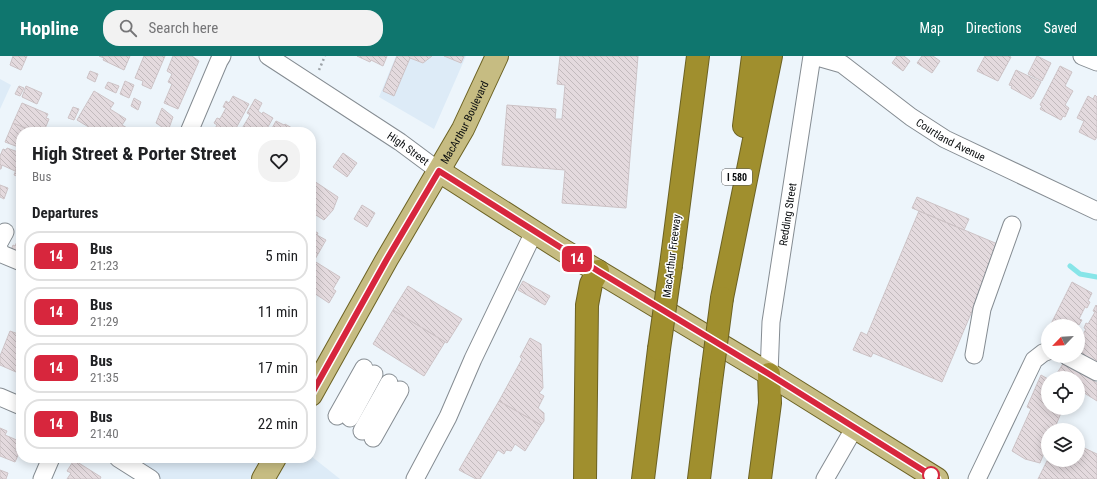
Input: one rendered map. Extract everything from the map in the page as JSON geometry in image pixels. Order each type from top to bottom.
[{"type":"highway","name":"MacArthur Freeway","points":[[643,479],[698,56]]},
{"type":"highway","name":"I 580","points":[[699,479],[752,56]]},
{"type":"highway","points":[[722,298],[771,56]]},
{"type":"highway","points":[[585,479],[587,305],[591,284],[598,271]]},
{"type":"highway","points":[[760,479],[770,403],[769,374]]},
{"type":"main road","name":"MacArthur Boulevard","points":[[316,386],[465,124],[497,56]]},
{"type":"main road","name":"High Street","points":[[439,171],[534,232],[769,374],[937,479]]},
{"type":"main road","points":[[263,479],[272,463]]},
{"type":"street","points":[[191,127],[222,56]]},
{"type":"street","name":"High Street","points":[[268,56],[400,142],[439,171]]},
{"type":"street","name":"Courtland Avenue","points":[[813,56],[842,64],[911,117],[945,139],[1097,211]]},
{"type":"street","name":"Redding Street","points":[[769,374],[771,322],[813,56]]},
{"type":"street","points":[[1082,56],[1097,62]]},
{"type":"street","points":[[974,355],[982,308],[1012,225]]},
{"type":"street","points":[[415,479],[448,417],[473,359],[534,232]]},
{"type":"street","points":[[0,251],[2,254],[16,260]]},
{"type":"street","points":[[977,479],[1034,360],[1041,355]]},
{"type":"street","points":[[1080,363],[1097,372]]},
{"type":"street","points":[[342,419],[369,371]]},
{"type":"street","points":[[367,435],[394,387]]},
{"type":"street","points":[[0,397],[16,404]]},
{"type":"street","points":[[825,479],[855,427]]},
{"type":"street","points":[[42,479],[49,463]]},
{"type":"street","points":[[126,463],[151,479]]},
{"type":"shaded area","points":[[396,56],[466,56],[434,129],[379,97]]},
{"type":"shaded area","points":[[0,79],[11,85],[0,109]]},
{"type":"shaded area","points":[[316,460],[340,479],[134,479],[143,463],[316,463]]},
{"type":"building","points":[[13,56],[27,56],[21,70],[10,65]]},
{"type":"building","points":[[99,56],[130,56],[124,70],[103,60],[104,58]]},
{"type":"building","points":[[144,56],[165,56],[151,89],[142,85],[143,81],[135,78]]},
{"type":"building","points":[[173,56],[192,56],[199,61],[178,109],[164,103],[172,84],[168,82],[172,74],[167,71]]},
{"type":"building","points":[[357,56],[387,56],[383,66],[371,60],[370,62]]},
{"type":"building","points":[[397,56],[432,56],[423,63],[410,58],[394,96],[383,91]]},
{"type":"building","points":[[444,56],[464,56],[461,63]]},
{"type":"building","points":[[560,56],[638,56],[626,208],[562,203],[565,170],[502,165],[507,105],[556,109],[555,119],[562,119],[565,85],[557,84]]},
{"type":"building","points":[[897,56],[904,56],[910,61],[903,71],[892,63]]},
{"type":"building","points":[[922,56],[933,56],[940,61],[932,73],[917,63]]},
{"type":"building","points":[[985,56],[1011,57],[998,81],[977,71]]},
{"type":"building","points":[[1037,56],[1051,63],[1042,81],[1028,74]]},
{"type":"building","points":[[1060,66],[1072,72],[1065,86],[1073,91],[1065,105],[1069,108],[1065,117],[1063,116],[1061,120],[1040,109],[1042,106],[1040,105]]},
{"type":"building","points":[[1016,70],[1041,82],[1031,99],[1011,88],[1012,86],[1009,85]]},
{"type":"building","points":[[90,71],[98,74],[95,82],[87,78]]},
{"type":"building","points":[[125,81],[134,85],[129,98],[120,94]]},
{"type":"building","points":[[108,82],[119,86],[116,93],[105,88]]},
{"type":"building","points":[[19,86],[24,88],[20,96],[15,94]]},
{"type":"building","points":[[26,86],[42,93],[37,104],[22,97]]},
{"type":"building","points":[[94,91],[114,103],[110,109],[126,119],[122,125],[125,127],[89,127],[77,120]]},
{"type":"building","points":[[1095,95],[1097,97],[1097,137],[1095,140],[1079,132],[1084,121],[1077,118],[1088,96],[1093,99]]},
{"type":"building","points":[[233,96],[249,104],[237,127],[216,127],[217,125],[214,123],[217,118],[220,119],[226,108],[223,107],[226,101],[229,103]]},
{"type":"building","points":[[134,98],[141,102],[138,110],[131,106]]},
{"type":"building","points":[[255,99],[262,103],[258,111],[262,114],[263,112],[273,118],[268,127],[243,127],[250,115],[247,113]]},
{"type":"building","points":[[22,103],[48,114],[46,118],[49,119],[46,127],[23,127],[13,123]]},
{"type":"building","points":[[73,107],[79,109],[74,120],[68,118]]},
{"type":"building","points":[[162,108],[173,117],[169,127],[162,127],[156,123]]},
{"type":"building","points":[[276,121],[290,127],[273,127]]},
{"type":"building","points":[[13,123],[23,127],[16,127],[16,146],[5,142]]},
{"type":"building","points":[[7,148],[16,151],[15,171],[2,165],[0,169],[0,156],[3,149],[6,150]]},
{"type":"building","points":[[343,153],[357,163],[347,177],[333,167]]},
{"type":"building","points":[[316,182],[338,197],[333,210],[324,220],[316,215]]},
{"type":"building","points":[[0,185],[8,188],[4,199],[0,197]]},
{"type":"building","points":[[917,197],[969,219],[964,230],[912,208]]},
{"type":"building","points":[[362,205],[375,213],[367,227],[354,219]]},
{"type":"building","points":[[919,211],[1000,245],[942,382],[873,353],[871,357],[853,350],[861,332],[867,335]]},
{"type":"building","points":[[316,232],[318,233],[317,235],[326,240],[316,258]]},
{"type":"building","points":[[16,244],[16,255],[10,253],[13,245],[15,246]]},
{"type":"building","points":[[316,262],[340,277],[333,289],[336,291],[329,303],[316,294]]},
{"type":"building","points":[[523,281],[550,296],[545,305],[518,290]]},
{"type":"building","points":[[1072,282],[1092,293],[1088,301],[1090,302],[1087,308],[1085,307],[1079,319],[1054,319]]},
{"type":"building","points":[[408,286],[462,319],[447,343],[393,310]]},
{"type":"building","points":[[1096,305],[1097,365],[1085,359],[1085,326],[1086,323],[1088,324],[1095,312],[1093,311]]},
{"type":"building","points":[[393,310],[445,342],[424,376],[373,344]]},
{"type":"building","points":[[10,331],[16,333],[16,372],[0,365],[0,356]]},
{"type":"building","points":[[530,338],[541,344],[543,388],[539,393],[544,396],[538,408],[544,413],[544,421],[541,425],[499,401],[522,359],[520,357]]},
{"type":"building","points":[[1063,363],[1066,363],[1078,371],[1058,371]]},
{"type":"building","points":[[1041,375],[1041,415],[1060,415],[1057,423],[1041,423],[1040,463],[1025,459],[1012,451],[1031,409],[1027,407]]},
{"type":"building","points":[[1085,375],[1097,383],[1097,401],[1085,393]]},
{"type":"building","points":[[499,401],[541,425],[525,451],[515,444],[511,451],[506,450],[504,454],[498,450],[480,479],[476,479],[459,470]]},
{"type":"building","points":[[0,428],[7,431],[5,435],[16,440],[16,460],[15,462],[0,456]]},
{"type":"building","points":[[1085,448],[1097,454],[1097,479],[1038,479],[1044,467],[1085,467]]},
{"type":"building","points":[[72,463],[79,463],[101,477],[100,479],[67,479],[71,473],[67,471]]},
{"type":"building","points":[[0,470],[8,473],[6,479],[0,479]]},
{"type":"waterway","points":[[1070,266],[1080,274],[1097,277]]},
{"type":"bus line","name":"14","points":[[316,386],[387,259],[439,171],[534,232],[769,374],[937,479]]}]
